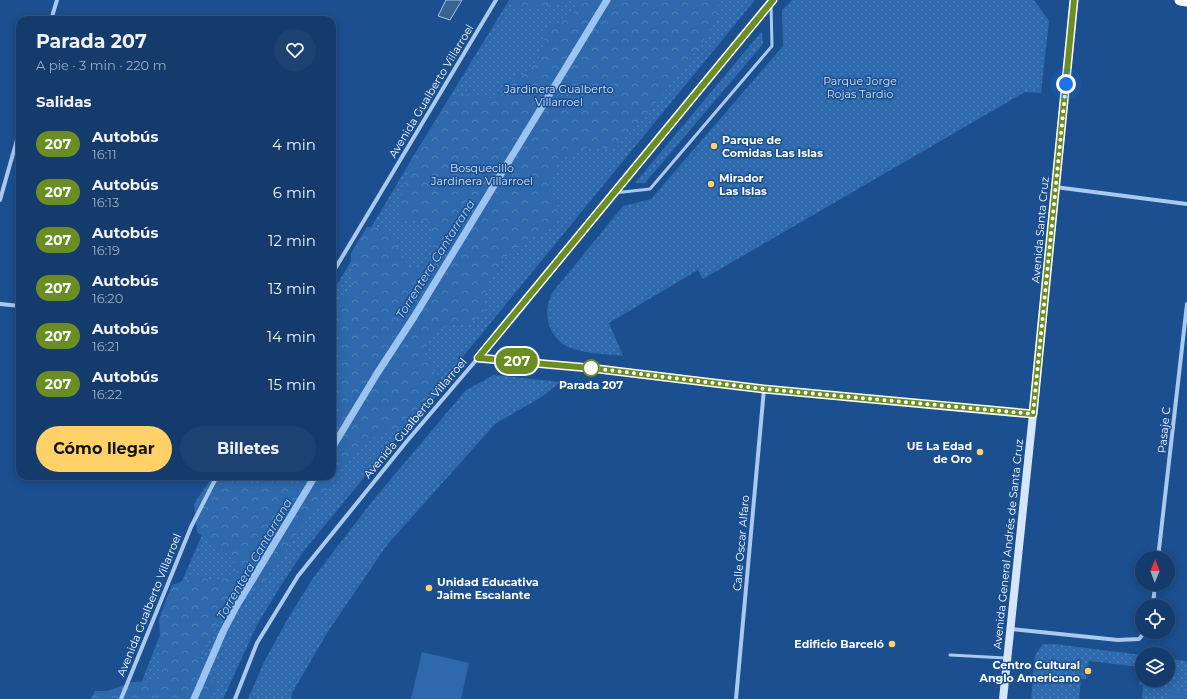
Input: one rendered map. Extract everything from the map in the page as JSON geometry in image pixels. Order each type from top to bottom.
[{"type":"highway","points":[[1180,0],[1187,1]]},
{"type":"main road","name":"Avenida Santa Cruz","points":[[1033,414],[1074,0]]},
{"type":"main road","name":"Avenida General Andrés de Santa Cruz","points":[[1003,699],[1033,414]]},
{"type":"street","points":[[52,16],[57,0]]},
{"type":"street","name":"Avenida Gualberto Villarroel","points":[[336,267],[496,0]]},
{"type":"street","name":"Avenida Gualberto Villarroel","points":[[235,699],[257,643],[298,576],[407,441],[478,358],[772,1]]},
{"type":"street","points":[[0,200],[16,143]]},
{"type":"street","points":[[1055,187],[1187,204]]},
{"type":"street","points":[[0,304],[16,306]]},
{"type":"street","name":"Pasaje C","points":[[1159,551],[1187,304]]},
{"type":"street","points":[[478,358],[590,368],[764,389],[1033,414]]},
{"type":"street","name":"Calle Oscar Alfaro","points":[[736,699],[764,389]]},
{"type":"street","name":"Avenida Gualberto Villarroel","points":[[121,699],[190,527],[214,480]]},
{"type":"street","points":[[1010,629],[1118,640],[1135,638]]},
{"type":"lane","points":[[614,194],[650,190],[772,46],[772,1]]},
{"type":"lane","points":[[950,655],[1007,658]]},
{"type":"green space","name":"Bosquecillo Jardinera Villarroel","points":[[509,0],[755,0],[303,552],[257,625],[223,699],[135,699],[172,604],[222,489],[298,480],[336,480],[336,286]]},
{"type":"green space","points":[[509,0],[570,0],[535,9],[515,9]]},
{"type":"green space","name":"Bosquecillo Jardinera Villarroel","points":[[578,0],[715,0],[719,7],[709,33],[652,108],[616,148],[587,148],[560,160],[550,179],[551,196],[560,209],[559,220],[551,229],[524,241],[503,260],[487,284],[483,314],[469,323],[446,326],[430,336],[423,357],[433,367],[441,391],[415,422],[381,434],[364,444],[336,476],[336,303],[351,290],[351,253],[367,227],[386,228],[411,270],[428,263],[434,247],[430,221],[401,218],[402,192],[410,162],[451,95],[469,94],[496,99],[506,82],[528,72],[541,55],[546,29],[572,16]]},
{"type":"green space","name":"Parque Jorge Rojas Tardio","points":[[792,0],[1034,0],[1049,21],[1041,93],[1025,92],[703,279],[698,270],[609,323],[623,356],[584,352],[565,345],[555,336],[549,324],[547,311],[552,293],[623,206],[651,199],[783,46],[782,10]]},
{"type":"green space","points":[[762,31],[763,44],[645,183],[635,183]]},
{"type":"green space","points":[[494,375],[560,382],[543,396],[495,424],[387,545],[329,630],[292,693],[291,699],[248,699],[264,662],[287,620],[313,578],[374,499],[466,390]]},
{"type":"green space","name":"Bosquecillo Jardinera Villarroel","points":[[210,480],[334,480],[264,581],[221,616],[200,658],[216,687],[212,699],[91,699],[95,691],[107,691],[132,682],[158,681],[162,667],[159,619],[172,585],[198,576],[219,581],[238,570],[231,556],[213,545],[197,532],[194,504]]},
{"type":"green space","name":"Centro Cultural Anglo Americano","points":[[1043,644],[1055,644],[1135,654],[1135,666],[1089,661],[1086,679],[1081,679],[1079,699],[1031,699],[1035,655]]},
{"type":"green space","points":[[422,652],[469,663],[461,699],[411,699]]},
{"type":"green space","name":"Centro Cultural Anglo Americano","points":[[1175,660],[1187,661],[1187,699],[1142,699],[1143,687],[1175,687]]},
{"type":"green space","points":[[1170,689],[1187,691],[1187,699],[1169,699]]},
{"type":"shaded area","points":[[446,0],[462,0],[450,20],[438,16]]},
{"type":"waterway","name":"Torrentera Cantarrana","points":[[336,441],[378,372],[414,317],[607,0]]},
{"type":"waterway","name":"Torrentera Cantarrana","points":[[194,699],[223,632],[236,607],[313,480]]},
{"type":"bus line","name":"207","points":[[773,0],[478,358],[590,368],[764,389],[1033,414],[1074,0]]},
{"type":"place","name":"Parque de Comidas Las Islas","points":[[714,146]]},
{"type":"place","name":"Mirador Las Islas","points":[[711,184]]},
{"type":"place","name":"Parada 207","points":[[591,368]]},
{"type":"place","name":"UE La Edad de Oro","points":[[980,452]]},
{"type":"place","name":"Unidad Educativa Jaime Escalante","points":[[429,588]]},
{"type":"place","name":"Edificio Barceló","points":[[892,644]]},
{"type":"place","name":"Centro Cultural Anglo Americano","points":[[1088,671]]},
{"type":"route","points":[[591,368],[764,389],[1033,414],[1066,84]]},
{"type":"park label","name":"Jardinera Gualberto Villarroel","points":[[559,95]]}]
